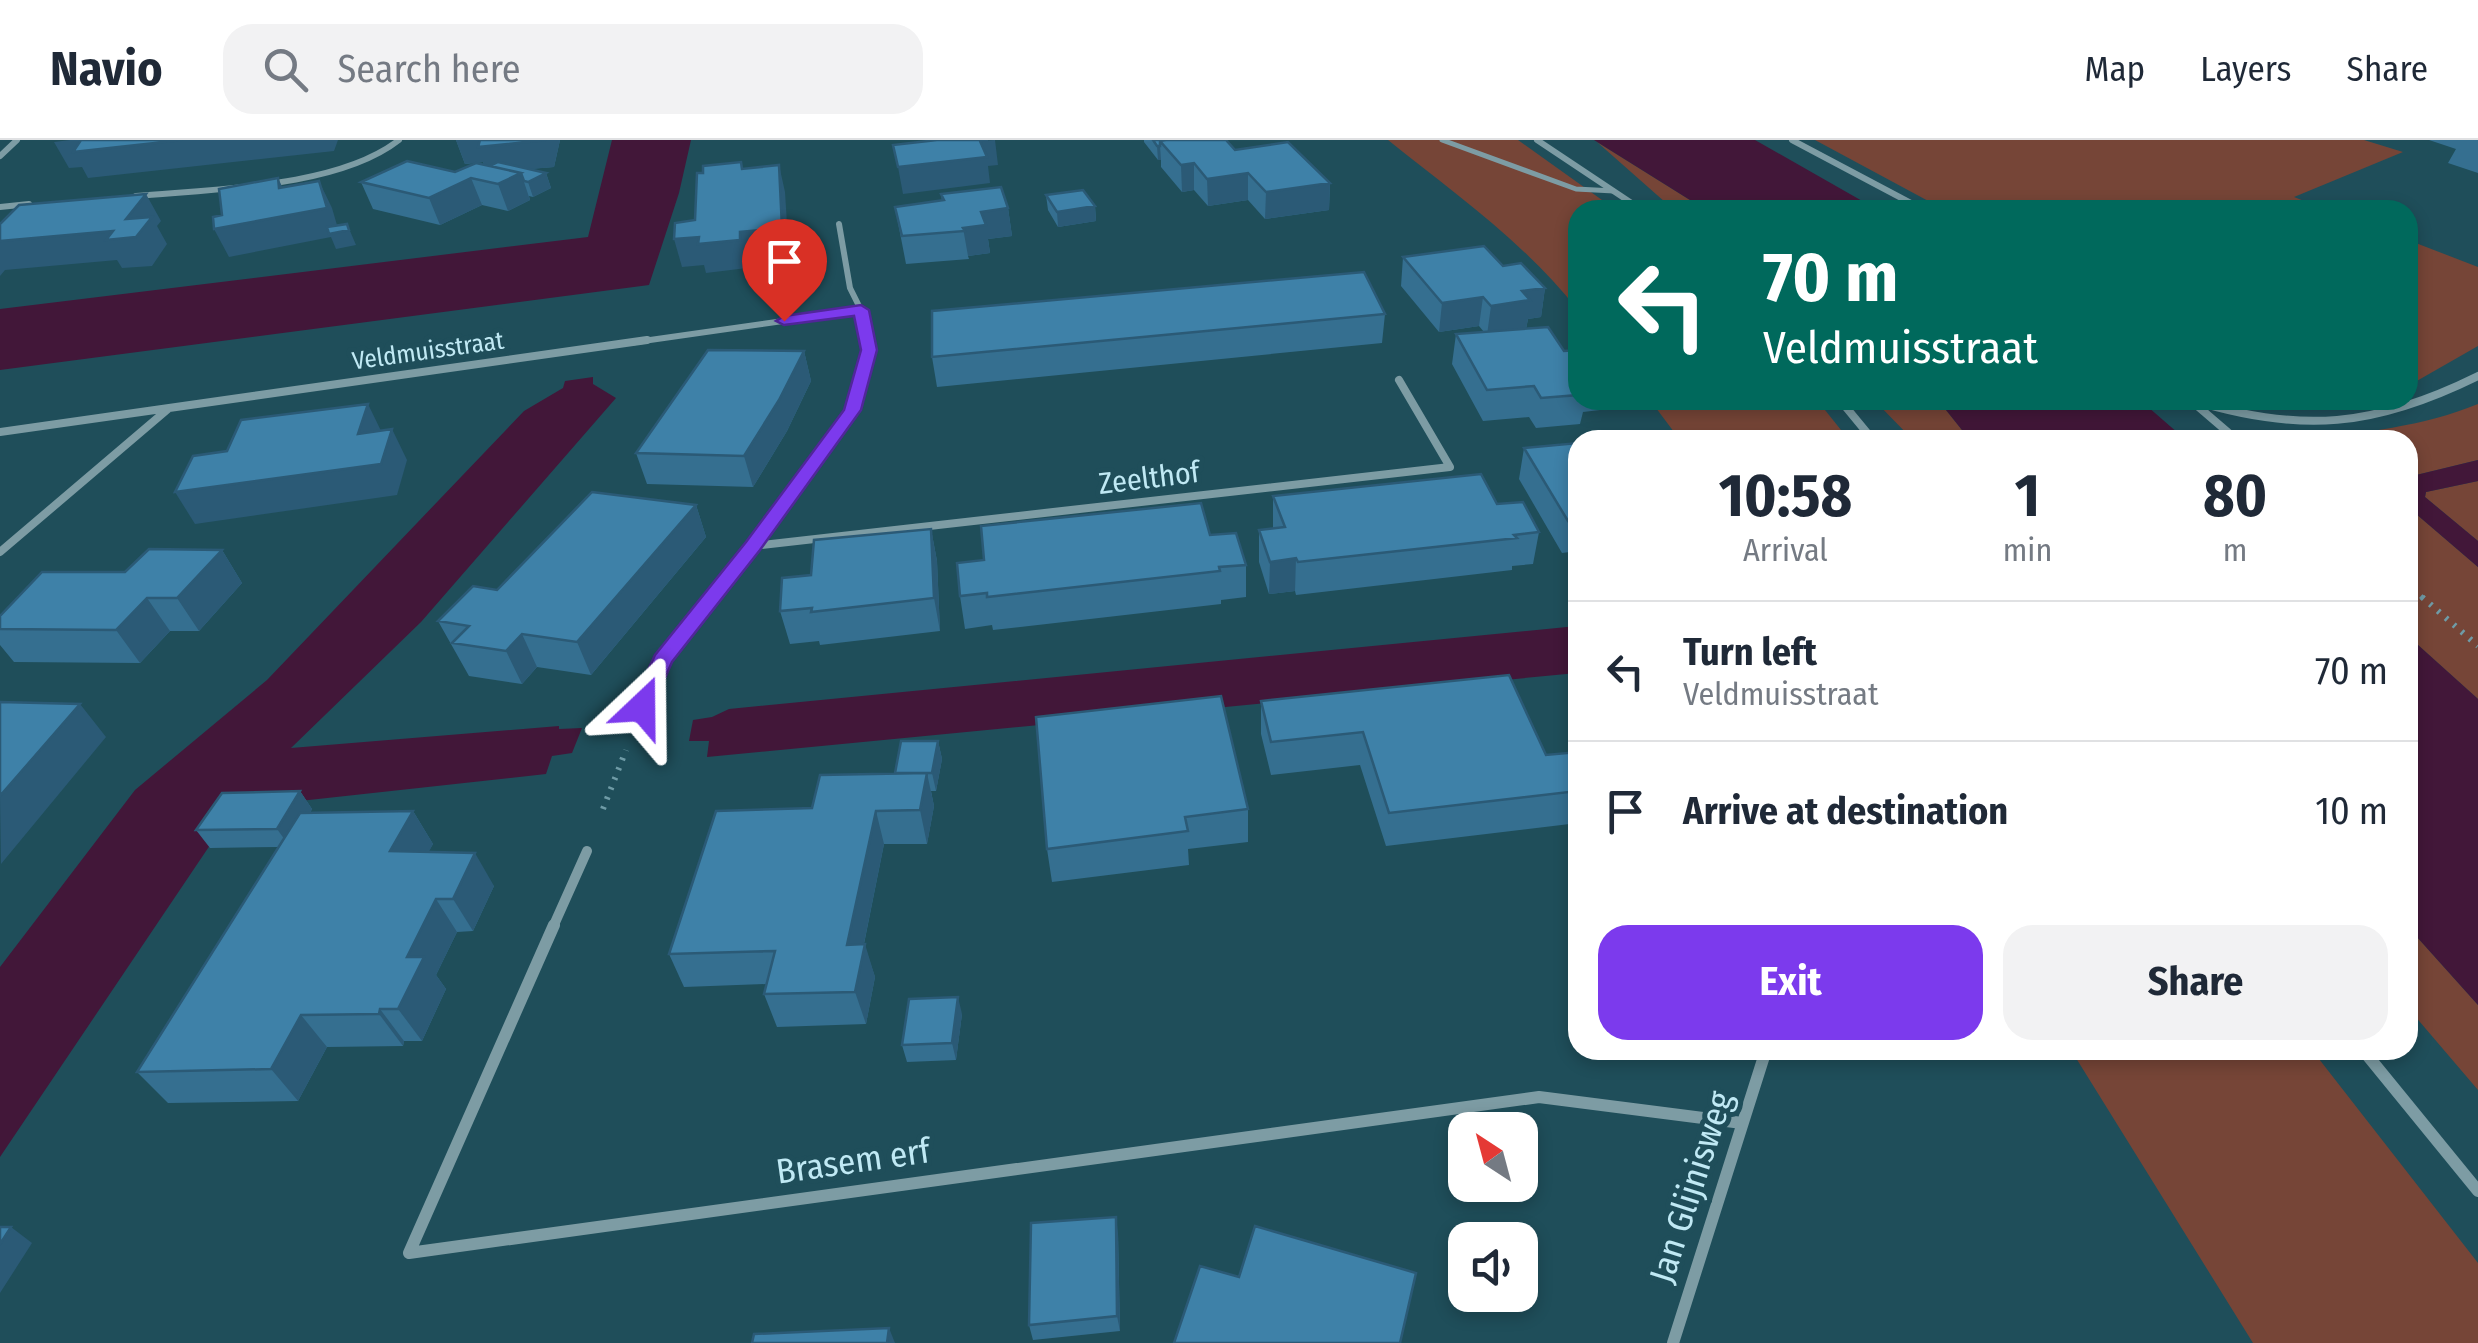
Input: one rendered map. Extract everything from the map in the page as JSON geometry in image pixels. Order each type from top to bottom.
[{"type":"street","points":[[0,156],[17,140]]},
{"type":"street","points":[[124,197],[274,180],[350,166],[383,155],[398,140]]},
{"type":"street","points":[[1537,140],[1626,200]]},
{"type":"street","points":[[1792,140],[1905,200]]},
{"type":"street","points":[[0,206],[36,204]]},
{"type":"street","points":[[642,707],[662,660],[753,546],[852,410],[869,350],[861,310],[850,288],[838,224]]},
{"type":"street","name":"Veldmuisstraat","points":[[0,432],[861,310]]},
{"type":"street","points":[[2418,406],[2478,376]]},
{"type":"street","name":"Zeelthof","points":[[753,546],[1450,467],[1398,380]]},
{"type":"street","points":[[0,552],[168,408]]},
{"type":"street","points":[[1848,410],[1866,430]]},
{"type":"street","points":[[2202,410],[2226,430]]},
{"type":"street","points":[[2220,410],[2275,422],[2341,422],[2406,410]]},
{"type":"street","name":"Brasem erf","points":[[587,852],[409,1253],[1540,1096],[1742,1123]]},
{"type":"street","name":"Jan Glijnisweg","points":[[1673,1343],[1763,1060]]},
{"type":"street","points":[[2370,1060],[2478,1192]]},
{"type":"lane","points":[[1442,140],[1576,189],[1614,192]]},
{"type":"path","points":[[2418,595],[2478,646]]},
{"type":"path","points":[[587,852],[642,707]]},
{"type":"shaded area","points":[[612,140],[691,140],[679,193],[649,285],[0,370],[0,309],[588,237]]},
{"type":"shaded area","points":[[1388,140],[1518,140],[1602,200],[1568,200],[1568,299],[1511,240]]},
{"type":"shaded area","points":[[1594,140],[1755,140],[1860,200],[1690,200]]},
{"type":"shaded area","points":[[1815,140],[2364,140],[2403,152],[2294,197],[2302,200],[1926,200]]},
{"type":"shaded area","points":[[1597,142],[1690,200],[1663,200]]},
{"type":"shaded area","points":[[2418,244],[2478,267],[2478,346],[2418,380]]},
{"type":"shaded area","points":[[593,377],[593,384],[616,398],[421,622],[291,748],[559,726],[582,728],[572,753],[552,756],[546,774],[235,808],[0,1157],[0,967],[135,790],[267,680],[524,411],[563,388],[565,381]]},
{"type":"shaded area","points":[[2478,404],[2478,460],[2418,475],[2418,430],[2376,430],[2414,423]]},
{"type":"shaded area","points":[[1658,410],[1825,410],[1841,430],[1672,430]]},
{"type":"shaded area","points":[[1884,410],[1946,410],[1962,430],[1903,430]]},
{"type":"shaded area","points":[[1946,410],[2152,410],[2174,430],[1962,430]]},
{"type":"shaded area","points":[[2478,460],[2478,481],[2426,492],[2425,497],[2478,541],[2478,567],[2418,516],[2418,475]]},
{"type":"shaded area","points":[[2478,481],[2478,541],[2425,497],[2426,492]]},
{"type":"shaded area","points":[[2418,516],[2478,567],[2478,699],[2418,645]]},
{"type":"shaded area","points":[[1568,627],[1568,674],[707,757],[709,741],[689,741],[693,720],[729,709]]},
{"type":"shaded area","points":[[2418,645],[2478,699],[2478,1005],[2418,938]]},
{"type":"shaded area","points":[[2418,938],[2478,1005],[2478,1090],[2418,1020]]},
{"type":"shaded area","points":[[2077,1060],[2320,1060],[2478,1263],[2478,1343],[2253,1343]]},
{"type":"building","points":[[81,140],[182,140],[73,152]]},
{"type":"building","points":[[480,140],[546,140],[478,147]]},
{"type":"building","points":[[988,140],[980,141],[987,157],[898,167],[893,145]]},
{"type":"building","points":[[1226,140],[1235,150],[1288,142],[1330,183],[1266,192],[1248,173],[1207,179],[1194,163],[1181,165],[1160,141]]},
{"type":"building","points":[[407,161],[455,172],[476,163],[521,173],[498,184],[471,178],[429,198],[361,182]]},
{"type":"building","points":[[498,162],[546,173],[528,182],[521,173],[490,166]]},
{"type":"building","points":[[741,162],[742,169],[779,165],[782,228],[740,232],[740,240],[698,244],[699,237],[674,239],[675,223],[695,220],[697,173],[703,173],[703,166]]},
{"type":"building","points":[[278,178],[279,188],[319,181],[327,208],[214,229],[213,217],[222,215],[219,189]]},
{"type":"building","points":[[1001,187],[1008,208],[981,212],[986,225],[963,228],[965,231],[902,236],[895,207],[944,200],[941,194]]},
{"type":"building","points":[[1083,190],[1095,206],[1057,212],[1046,195]]},
{"type":"building","points":[[146,194],[126,219],[152,217],[136,237],[106,240],[113,231],[0,241],[0,224],[19,205]]},
{"type":"building","points":[[347,224],[349,230],[329,234],[327,227]]},
{"type":"building","points":[[1484,246],[1503,266],[1521,263],[1545,288],[1522,291],[1530,300],[1491,306],[1483,297],[1442,303],[1403,257]]},
{"type":"building","points":[[1364,272],[1385,314],[932,357],[932,311]]},
{"type":"building","points":[[1548,327],[1564,351],[1568,351],[1568,396],[1541,398],[1534,386],[1487,390],[1456,334]]},
{"type":"building","points":[[708,350],[804,351],[744,456],[636,453]]},
{"type":"building","points":[[368,404],[358,434],[392,429],[381,464],[175,492],[193,456],[227,451],[241,420]]},
{"type":"building","points":[[1568,444],[1568,521],[1524,448]]},
{"type":"building","points":[[1481,474],[1497,504],[1523,502],[1539,532],[1514,535],[1517,538],[1270,562],[1259,530],[1285,527],[1273,496]]},
{"type":"building","points":[[592,492],[696,505],[577,642],[522,634],[506,651],[452,643],[469,626],[438,621],[473,586],[497,590]]},
{"type":"building","points":[[1201,503],[1210,535],[1236,533],[1246,565],[987,597],[987,593],[960,596],[957,563],[984,560],[981,526]]},
{"type":"building","points":[[931,529],[934,598],[811,612],[812,608],[780,611],[782,578],[811,575],[814,540]]},
{"type":"building","points":[[149,549],[222,550],[177,598],[147,598],[116,630],[0,629],[0,616],[42,572],[125,572]]},
{"type":"building","points":[[1509,675],[1546,755],[1568,753],[1568,792],[1389,813],[1363,732],[1271,742],[1261,701]]},
{"type":"building","points":[[1221,696],[1248,809],[1185,817],[1188,831],[1047,849],[1036,717]]},
{"type":"building","points":[[0,702],[80,704],[0,796]]},
{"type":"building","points":[[901,741],[938,741],[932,773],[895,773]]},
{"type":"building","points":[[927,773],[920,810],[876,811],[847,945],[865,944],[855,992],[764,994],[775,951],[669,954],[716,811],[812,808],[820,775]]},
{"type":"building","points":[[300,791],[277,829],[196,830],[222,793]]},
{"type":"building","points":[[413,811],[390,851],[475,853],[453,899],[436,899],[407,957],[424,957],[398,1009],[380,1009],[379,1014],[301,1015],[271,1069],[137,1072],[300,813]]},
{"type":"building","points":[[958,997],[952,1043],[902,1045],[909,999]]},
{"type":"building","points":[[1116,1217],[1117,1316],[1029,1325],[1031,1223]]},
{"type":"building","points":[[1255,1226],[1416,1273],[1400,1343],[1174,1343],[1200,1266],[1239,1277]]},
{"type":"building","points":[[0,1227],[11,1227],[0,1244]]},
{"type":"building","points":[[889,1328],[887,1343],[752,1343],[754,1334]]},
{"type":"route","points":[[642,707],[662,660],[753,546],[852,410],[869,350],[861,310],[784,321]]}]
